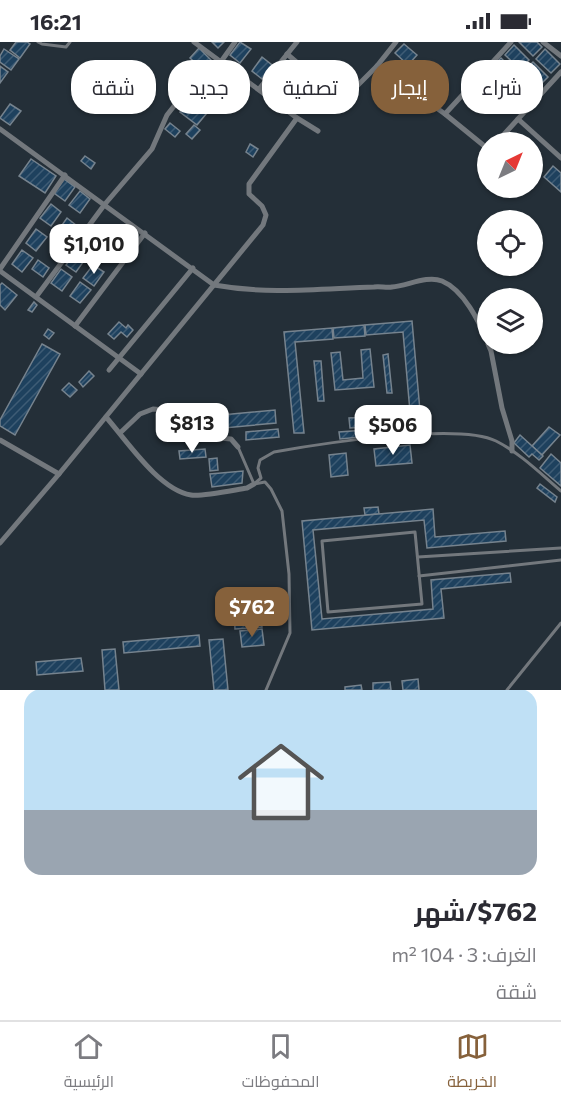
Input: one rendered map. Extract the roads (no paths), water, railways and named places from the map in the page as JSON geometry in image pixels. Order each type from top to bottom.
[{"type":"street","points":[[194,42],[220,60]]},
{"type":"street","points":[[222,60],[235,42]]},
{"type":"street","points":[[259,89],[297,42]]},
{"type":"street","points":[[382,60],[396,42]]},
{"type":"street","points":[[449,110],[511,42]]},
{"type":"street","points":[[543,42],[561,57]]},
{"type":"street","points":[[287,54],[322,84],[339,104],[371,72]]},
{"type":"street","points":[[506,132],[559,79],[561,72]]},
{"type":"street","points":[[250,82],[297,118],[318,130]]},
{"type":"street","points":[[36,297],[105,204],[152,148],[168,114]]},
{"type":"street","points":[[445,114],[477,140]]},
{"type":"street","points":[[0,543],[263,225],[266,215],[262,206],[249,194],[249,184],[297,118]]},
{"type":"street","points":[[518,119],[561,158]]},
{"type":"street","points":[[0,129],[214,285],[245,290],[299,291],[376,286],[392,288],[421,281],[440,280],[454,289],[477,324]]},
{"type":"street","points":[[65,175],[0,270],[141,374]]},
{"type":"street","points":[[75,326],[145,233]]},
{"type":"street","points":[[109,370],[193,268]]},
{"type":"street","points":[[492,354],[502,408],[512,441],[512,451]]},
{"type":"street","points":[[120,433],[140,414],[153,409],[176,411],[207,437],[231,439],[238,447]]},
{"type":"street","points":[[106,417],[157,476],[179,492],[193,496],[247,488],[254,484]]},
{"type":"street","points":[[0,440],[59,474]]},
{"type":"lane","points":[[38,42],[66,47],[70,42]]},
{"type":"lane","points":[[254,484],[261,478],[258,468],[260,460],[274,452],[386,437],[473,434],[495,440],[512,451],[561,491]]},
{"type":"lane","points":[[238,447],[254,484]]},
{"type":"lane","points":[[254,484],[265,482],[282,511],[289,574],[290,633],[266,690]]},
{"type":"lane","points":[[415,532],[418,557],[422,604],[328,612],[322,541],[415,532]]},
{"type":"lane","points":[[418,557],[561,548]]},
{"type":"lane","points":[[419,576],[561,560]]},
{"type":"lane","points":[[507,690],[561,623]]}]
